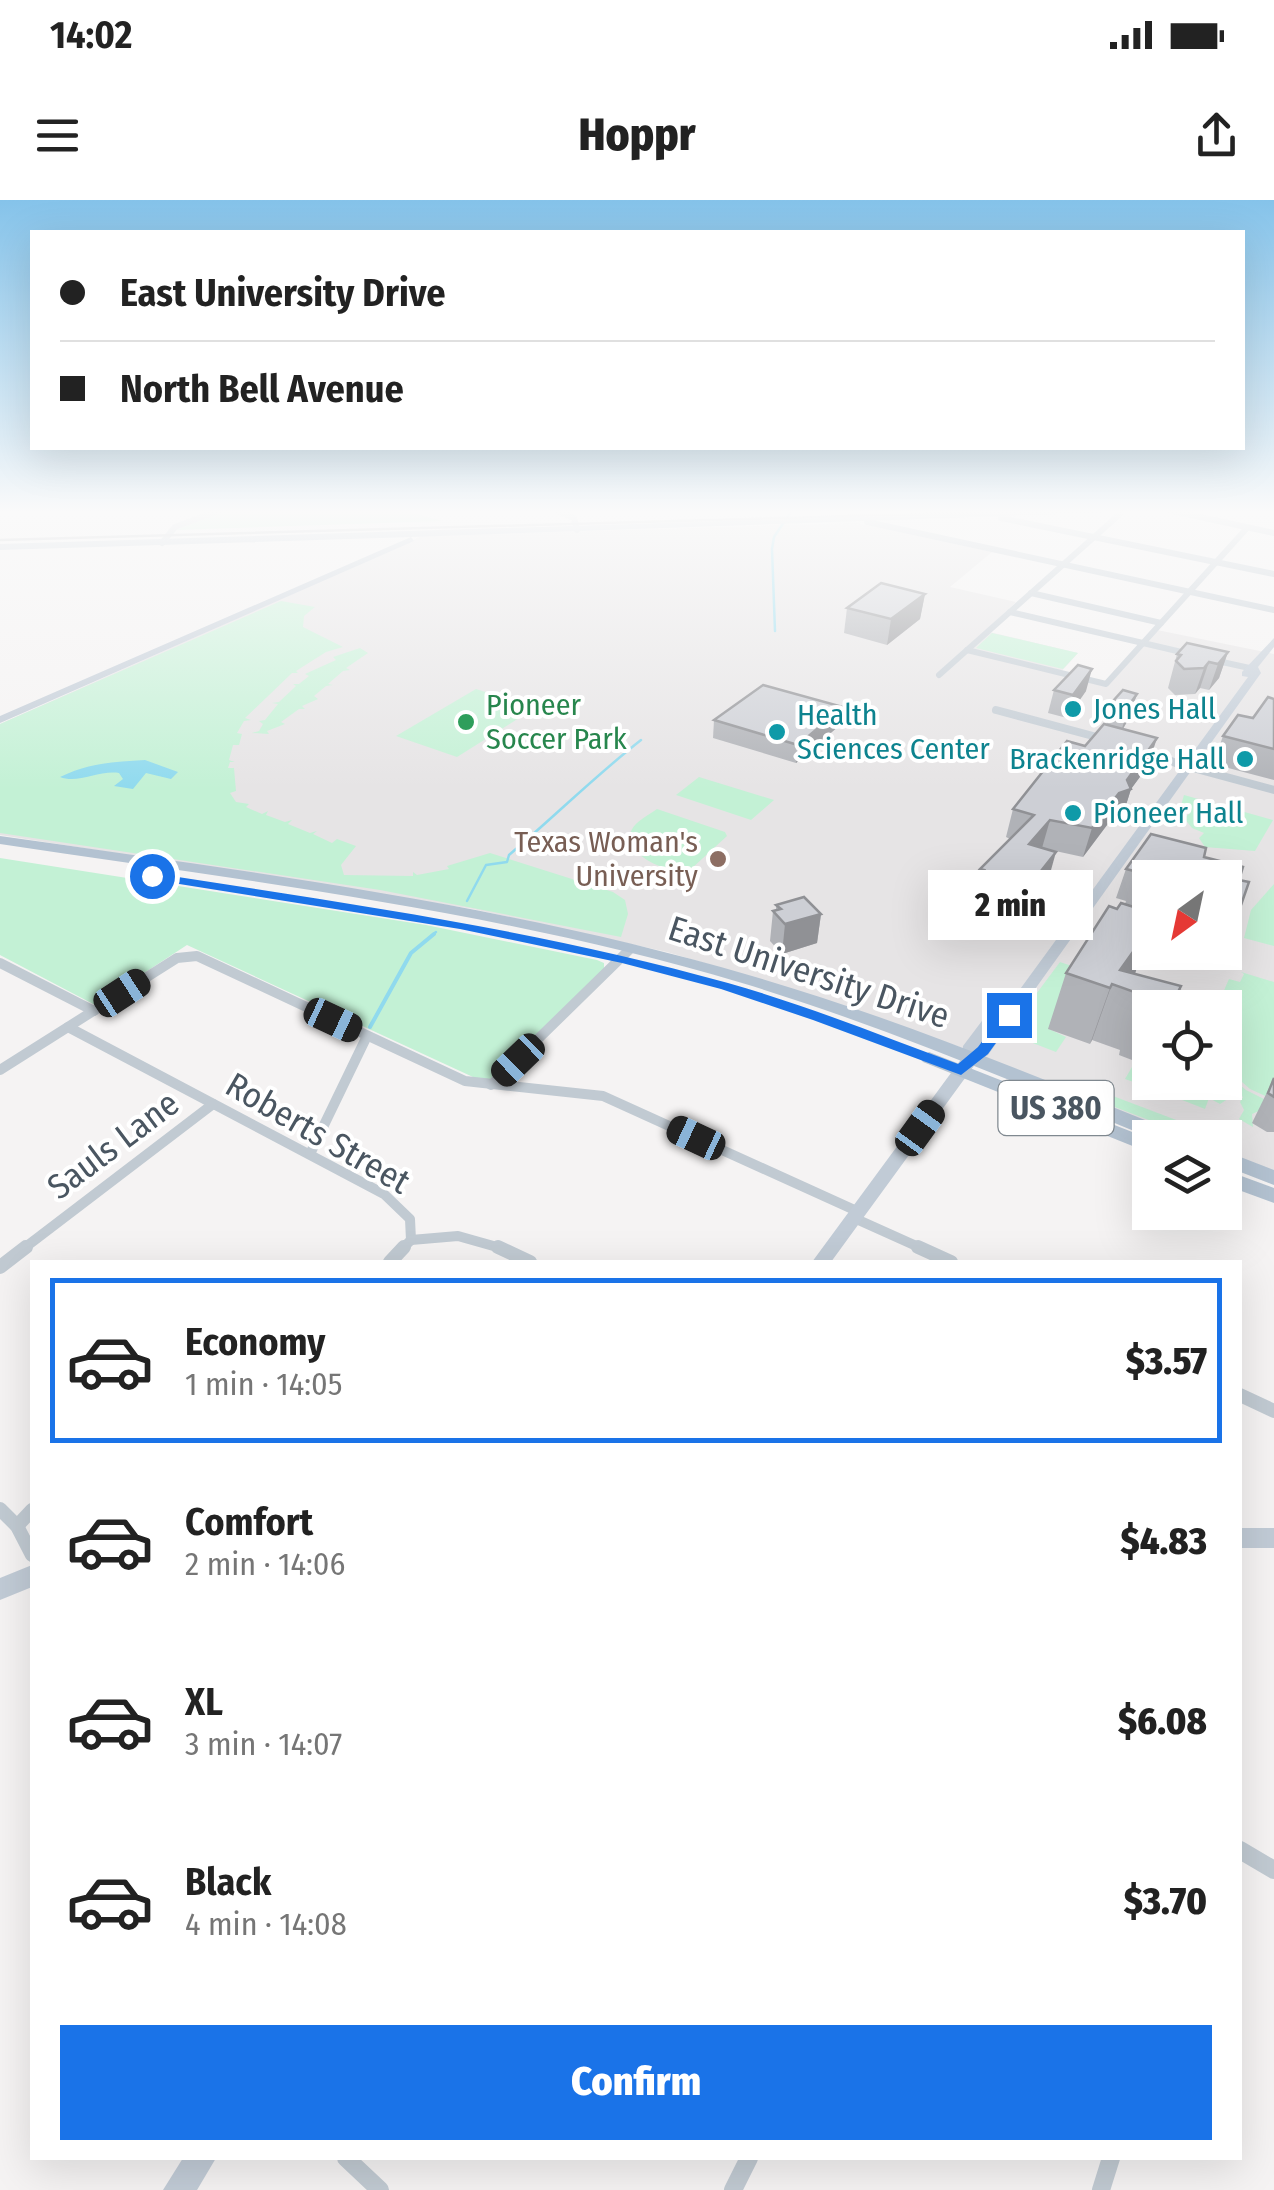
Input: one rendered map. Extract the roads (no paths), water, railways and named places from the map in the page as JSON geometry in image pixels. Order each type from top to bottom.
[{"type":"main road","name":"East University Drive","points":[[0,840],[499,918],[726,986],[1132,1124]]},
{"type":"main road","name":"East University Drive","points":[[0,852],[626,954]]},
{"type":"main road","name":"East University Drive","points":[[965,1064],[1132,1138]]},
{"type":"main road","points":[[1242,1165],[1274,1178]]},
{"type":"main road","points":[[1242,1184],[1274,1196]]},
{"type":"street","points":[[0,720],[266,603]]},
{"type":"street","points":[[939,675],[1020,603]]},
{"type":"street","points":[[1074,603],[1161,623]]},
{"type":"street","points":[[966,650],[1102,684],[1179,603]]},
{"type":"street","points":[[1240,603],[1274,610]]},
{"type":"street","points":[[1010,612],[1193,655]]},
{"type":"street","points":[[822,1260],[965,1064],[971,1046],[1185,763],[1248,671],[1267,659],[1274,641]]},
{"type":"street","points":[[1210,659],[1254,669]]},
{"type":"street","points":[[996,710],[1116,742]]},
{"type":"street","points":[[1136,747],[1269,789]]},
{"type":"street","points":[[491,1086],[626,954]]},
{"type":"street","points":[[0,1070],[177,958],[197,956],[465,1081],[602,1096],[947,1260]]},
{"type":"street","points":[[0,963],[94,1011]]},
{"type":"street","name":"Roberts Street","points":[[68,1027],[396,1202],[410,1219],[411,1240],[455,1233],[487,1240],[526,1260]]},
{"type":"street","points":[[310,1154],[367,1036]]},
{"type":"street","name":"Sauls Lane","points":[[0,1267],[213,1104]]},
{"type":"street","points":[[392,1260],[411,1240]]},
{"type":"street","points":[[1242,1396],[1274,1410]]},
{"type":"street","points":[[0,1508],[17,1526],[30,1550]]},
{"type":"street","points":[[17,1526],[30,1512]]},
{"type":"street","points":[[1242,1538],[1274,1538]]},
{"type":"street","points":[[0,1589],[30,1577]]},
{"type":"street","points":[[1242,1851],[1274,1870]]},
{"type":"street","points":[[179,2190],[200,2160]]},
{"type":"street","points":[[348,2160],[380,2190]]},
{"type":"street","points":[[733,2190],[748,2160]]},
{"type":"street","points":[[1100,2190],[1110,2160]]},
{"type":"water","points":[[145,760],[178,772],[171,779],[146,773],[133,789],[114,786],[123,779],[119,773],[60,777],[91,766]]},
{"type":"waterway","points":[[774,603],[775,631]]},
{"type":"waterway","points":[[467,901],[486,865],[507,862],[509,855],[641,740]]},
{"type":"waterway","points":[[431,936],[436,932]]},
{"type":"waterway","points":[[370,1027],[411,953],[434,934]]},
{"type":"place","name":"Jones Hall","points":[[1073,709]]},
{"type":"place","name":"Pioneer Soccer Park","points":[[466,722]]},
{"type":"place","name":"Health Sciences Center","points":[[777,732]]},
{"type":"place","name":"Brackenridge Hall","points":[[1245,759]]},
{"type":"place","name":"Pioneer Hall","points":[[1073,813]]},
{"type":"place","name":"Texas Woman's University","points":[[718,859]]}]
